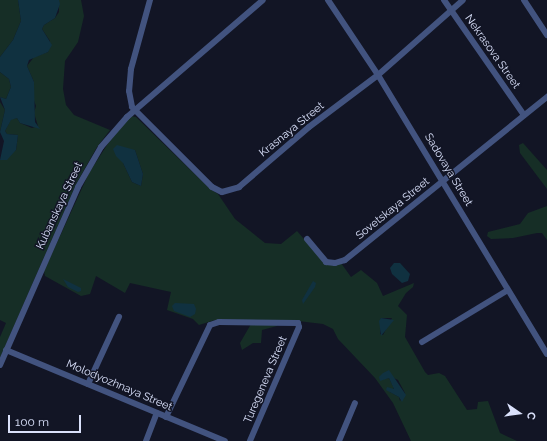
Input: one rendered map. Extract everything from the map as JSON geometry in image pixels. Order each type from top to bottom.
[{"type":"street","points":[[134,111],[129,98],[130,77],[150,0]]},
{"type":"street","name":"Kubanskaya Street","points":[[0,365],[84,174],[109,137],[134,111],[263,0]]},
{"type":"street","name":"Sadovaya Street","points":[[328,0],[378,75],[547,354]]},
{"type":"street","name":"Nekrasova Street","points":[[444,0],[524,115]]},
{"type":"street","name":"Krasnaya Street","points":[[134,111],[212,187],[226,192],[239,186],[309,127],[378,75],[463,0]]},
{"type":"street","points":[[524,0],[547,35]]},
{"type":"street","name":"Sovetskaya Street","points":[[306,240],[326,262],[339,262],[354,253],[547,97]]},
{"type":"street","points":[[422,342],[508,290]]},
{"type":"street","points":[[88,384],[119,317]]},
{"type":"street","name":"Turegeneva Street","points":[[166,417],[210,325],[219,322],[295,322],[299,327],[250,441]]},
{"type":"street","name":"Molodyozhnaya Street","points":[[6,350],[225,441]]},
{"type":"street","points":[[339,441],[355,403]]},
{"type":"street","points":[[146,441],[157,413]]},
{"type":"green space","points":[[0,0],[18,0],[21,21],[13,40],[0,57]]},
{"type":"green space","points":[[59,0],[81,0],[84,16],[78,42],[65,61],[63,89],[66,105],[74,115],[110,130],[97,147],[76,184],[0,358],[0,337],[6,323],[0,320],[0,160],[16,150],[18,135],[7,134],[5,131],[11,119],[17,118],[20,123],[32,128],[38,126],[34,113],[36,106],[32,95],[34,82],[27,66],[34,57],[48,52],[50,41],[42,29],[44,25],[55,18],[59,12]]},
{"type":"green space","points":[[0,72],[9,79],[11,87],[6,99],[0,97]]},
{"type":"green space","points":[[0,102],[5,110],[0,132]]},
{"type":"green space","points":[[131,116],[136,117],[210,189],[218,194],[235,219],[265,243],[281,244],[297,231],[325,263],[341,263],[351,277],[361,270],[377,283],[383,296],[414,283],[413,287],[406,293],[398,306],[407,315],[405,337],[425,372],[428,375],[439,373],[445,376],[467,410],[477,409],[478,402],[488,401],[500,433],[517,441],[411,441],[393,403],[375,378],[338,339],[333,329],[323,324],[298,321],[215,320],[199,325],[193,319],[167,310],[171,292],[130,283],[125,293],[96,276],[90,294],[81,296],[45,276],[44,271],[89,173],[109,142]],"holes":[[[135,150],[143,174],[141,186],[132,182],[123,163]],[[381,318],[392,318],[383,335],[380,334]],[[383,373],[398,380],[405,393],[400,401],[399,397],[390,392],[388,388],[391,391],[394,388],[389,378],[383,379]]]},
{"type":"green space","points":[[523,143],[547,170],[547,189],[520,153],[519,145]]},
{"type":"green space","points":[[547,206],[547,240],[542,233],[513,238],[491,239],[487,236],[488,232],[520,224],[528,213]]},
{"type":"green space","points":[[251,324],[277,324],[277,326],[262,330],[261,343],[253,343],[242,350],[240,343]]},
{"type":"water","points":[[18,0],[59,0],[60,4],[55,18],[44,25],[42,29],[52,45],[48,52],[29,60],[27,66],[34,82],[35,122],[40,129],[20,123],[17,118],[11,120],[5,131],[7,134],[18,135],[16,150],[7,160],[0,160],[4,141],[0,132],[5,110],[0,97],[6,99],[11,87],[9,79],[0,72],[0,57],[13,40],[21,21]]},
{"type":"water","points":[[117,145],[135,150],[143,174],[141,186],[132,182],[123,163],[116,156],[113,149]]},
{"type":"water","points":[[394,263],[400,263],[410,274],[408,281],[402,283],[392,274],[390,268]]},
{"type":"water","points":[[63,279],[81,288],[81,291],[78,292],[68,287]]},
{"type":"water","points":[[313,281],[316,283],[315,287],[303,304],[302,300]]},
{"type":"water","points":[[175,303],[194,304],[196,309],[195,314],[190,317],[174,311],[172,306]]},
{"type":"water","points":[[381,318],[394,320],[381,336],[379,321]]},
{"type":"water","points":[[389,370],[406,395],[402,402],[399,397],[386,390],[387,387],[394,389],[389,378],[380,381],[379,377]]}]
